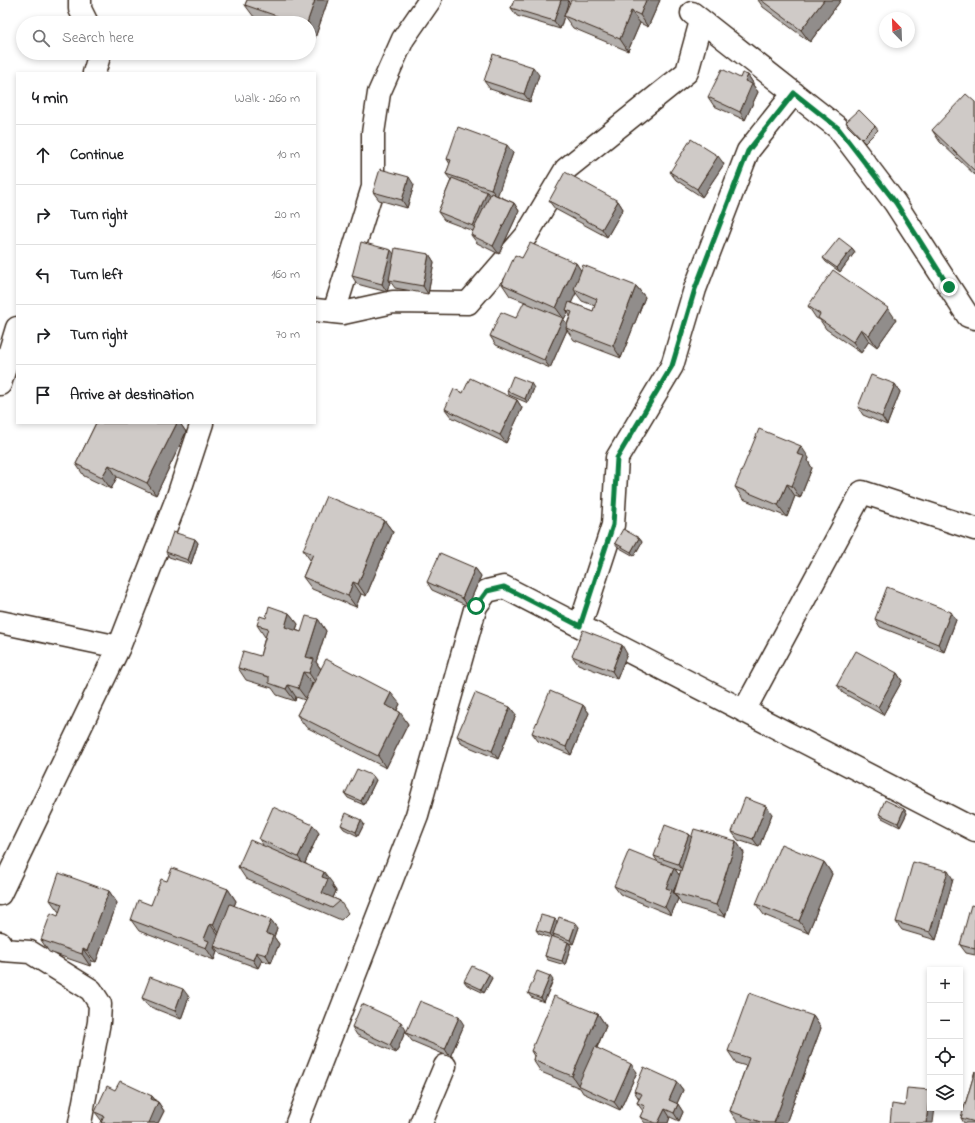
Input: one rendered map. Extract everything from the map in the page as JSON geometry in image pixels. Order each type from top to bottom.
[{"type":"street","points":[[80,0],[80,8],[84,16]]},
{"type":"street","points":[[430,0],[403,39],[379,93],[373,133],[373,187],[324,311],[343,313],[393,302],[468,303],[526,236],[566,169],[687,72],[696,17],[838,128],[896,203],[968,316],[975,318]]},
{"type":"street","points":[[94,72],[98,60]]},
{"type":"street","points":[[580,626],[613,525],[617,458],[672,366],[695,289],[748,151],[794,93]]},
{"type":"street","points":[[0,384],[16,331]]},
{"type":"street","points":[[0,894],[119,647],[178,496],[202,424]]},
{"type":"street","points":[[744,711],[862,492],[975,529]]},
{"type":"street","points":[[297,1123],[417,815],[476,606],[487,591],[504,587],[975,830]]},
{"type":"street","points":[[0,622],[119,647]]},
{"type":"street","points":[[0,943],[3,950],[30,952],[91,990],[100,1004],[99,1022],[80,1123]]},
{"type":"street","points":[[421,1123],[446,1066]]},
{"type":"building","points":[[247,0],[315,0],[309,16],[277,16],[245,5]]},
{"type":"building","points":[[514,0],[561,0],[554,21],[511,8]]},
{"type":"building","points":[[571,0],[646,0],[640,15],[631,11],[620,39],[564,16]]},
{"type":"building","points":[[761,0],[824,0],[801,30]]},
{"type":"building","points":[[493,54],[533,67],[524,94],[484,81]]},
{"type":"building","points":[[722,69],[740,78],[742,73],[748,75],[745,81],[752,84],[740,112],[708,97]]},
{"type":"building","points":[[966,94],[975,102],[975,171],[932,130]]},
{"type":"building","points":[[859,110],[875,126],[862,139],[846,122]]},
{"type":"building","points":[[458,127],[507,145],[491,189],[446,174],[451,160],[447,159]]},
{"type":"building","points":[[691,139],[718,156],[697,189],[670,172]]},
{"type":"building","points":[[380,169],[409,177],[402,200],[373,192]]},
{"type":"building","points":[[565,172],[618,201],[602,229],[549,201]]},
{"type":"building","points":[[452,178],[487,192],[473,226],[438,212]]},
{"type":"building","points":[[491,193],[514,203],[493,246],[471,235]]},
{"type":"building","points":[[839,238],[852,248],[837,268],[823,258]]},
{"type":"building","points":[[361,242],[391,250],[382,284],[352,276]]},
{"type":"building","points":[[530,243],[576,263],[556,308],[502,284],[515,255],[522,258]]},
{"type":"building","points":[[395,248],[429,254],[423,286],[389,280]]},
{"type":"building","points":[[583,265],[636,286],[613,346],[566,328],[572,312],[566,310],[569,302],[593,311],[597,299],[574,289]]},
{"type":"building","points":[[833,270],[888,308],[869,335],[861,329],[853,342],[818,318],[820,314],[808,306]]},
{"type":"building","points":[[524,302],[563,318],[544,360],[490,336],[501,312],[516,318]]},
{"type":"building","points":[[871,375],[895,384],[882,417],[858,407]]},
{"type":"building","points":[[513,376],[531,383],[525,399],[507,391]]},
{"type":"building","points":[[470,378],[517,400],[500,435],[445,409],[454,389],[463,393]]},
{"type":"building","points":[[96,424],[176,424],[147,483],[109,465],[102,477],[76,464]]},
{"type":"building","points":[[759,429],[801,446],[797,454],[804,456],[792,486],[787,484],[778,505],[735,487]]},
{"type":"building","points":[[326,496],[384,520],[358,584],[353,582],[348,596],[303,577],[313,554],[303,550]]},
{"type":"building","points":[[623,529],[639,538],[631,552],[615,543]]},
{"type":"building","points":[[173,532],[195,539],[188,560],[166,552]]},
{"type":"building","points":[[440,553],[475,568],[462,598],[427,582]]},
{"type":"building","points":[[887,587],[951,612],[938,644],[875,619]]},
{"type":"building","points":[[269,606],[289,613],[285,627],[301,632],[306,616],[318,619],[306,657],[314,659],[309,673],[303,672],[298,688],[288,685],[286,689],[269,683],[269,677],[238,668],[243,651],[260,656],[268,628],[257,625],[260,616],[266,618]]},
{"type":"building","points":[[583,630],[622,645],[612,671],[572,656]]},
{"type":"building","points":[[856,651],[897,673],[878,707],[837,685]]},
{"type":"building","points":[[326,659],[391,693],[385,705],[400,712],[378,756],[297,715]]},
{"type":"building","points":[[550,691],[583,705],[566,747],[532,733]]},
{"type":"building","points":[[475,693],[510,707],[492,751],[457,736]]},
{"type":"building","points":[[357,769],[373,776],[361,801],[345,794]]},
{"type":"building","points":[[745,798],[766,806],[753,839],[732,832]]},
{"type":"building","points":[[885,800],[904,809],[898,823],[879,814]]},
{"type":"building","points":[[273,807],[313,825],[298,857],[259,839]]},
{"type":"building","points":[[346,813],[361,820],[356,832],[341,825]]},
{"type":"building","points":[[665,825],[689,834],[678,864],[654,856]]},
{"type":"building","points":[[694,829],[736,841],[716,905],[674,893]]},
{"type":"building","points":[[250,840],[324,872],[322,877],[328,879],[322,893],[340,901],[332,908],[238,867]]},
{"type":"building","points":[[781,844],[824,862],[799,921],[756,904]]},
{"type":"building","points":[[629,850],[674,868],[666,888],[672,890],[665,907],[614,886]]},
{"type":"building","points":[[913,862],[948,871],[930,932],[896,922]]},
{"type":"building","points":[[172,868],[228,889],[213,925],[210,924],[204,939],[209,941],[206,948],[131,920],[138,900],[151,905],[161,879],[167,881]]},
{"type":"building","points":[[59,873],[109,891],[87,951],[83,949],[82,954],[41,940],[51,913],[58,916],[62,904],[50,900]]},
{"type":"building","points":[[230,904],[271,920],[266,933],[273,936],[266,955],[256,952],[253,960],[214,946]]},
{"type":"building","points":[[971,905],[975,906],[975,949],[960,945]]},
{"type":"building","points":[[541,915],[555,919],[550,934],[536,930]]},
{"type":"building","points":[[559,917],[576,923],[570,940],[553,934]]},
{"type":"building","points":[[551,936],[568,942],[562,961],[545,956]]},
{"type":"building","points":[[472,966],[489,974],[481,989],[464,981]]},
{"type":"building","points":[[537,971],[550,976],[541,998],[528,993]]},
{"type":"building","points":[[150,977],[183,989],[175,1011],[142,998]]},
{"type":"building","points":[[749,993],[813,1016],[774,1123],[763,1123],[730,1111],[749,1058],[728,1051]]},
{"type":"building","points":[[554,996],[598,1014],[572,1076],[533,1060],[535,1053],[531,1051]]},
{"type":"building","points":[[420,1001],[459,1017],[445,1049],[406,1033]]},
{"type":"building","points":[[362,1004],[401,1022],[390,1045],[352,1027]]},
{"type":"building","points":[[595,1047],[631,1064],[614,1102],[578,1085]]},
{"type":"building","points":[[644,1067],[677,1082],[669,1100],[678,1104],[674,1113],[665,1109],[658,1123],[640,1117],[645,1106],[637,1103],[642,1094],[634,1091]]},
{"type":"building","points":[[975,1071],[975,1122],[961,1118]]},
{"type":"building","points":[[120,1081],[152,1096],[151,1099],[158,1102],[149,1123],[101,1123],[104,1116],[95,1112],[107,1086],[115,1090]]},
{"type":"building","points":[[907,1088],[927,1090],[926,1123],[890,1123],[892,1104],[905,1106]]},
{"type":"route","points":[[476,606],[487,591],[504,587],[580,626],[613,525],[617,458],[672,366],[695,289],[748,151],[794,93],[838,128],[896,203],[949,287]]}]
